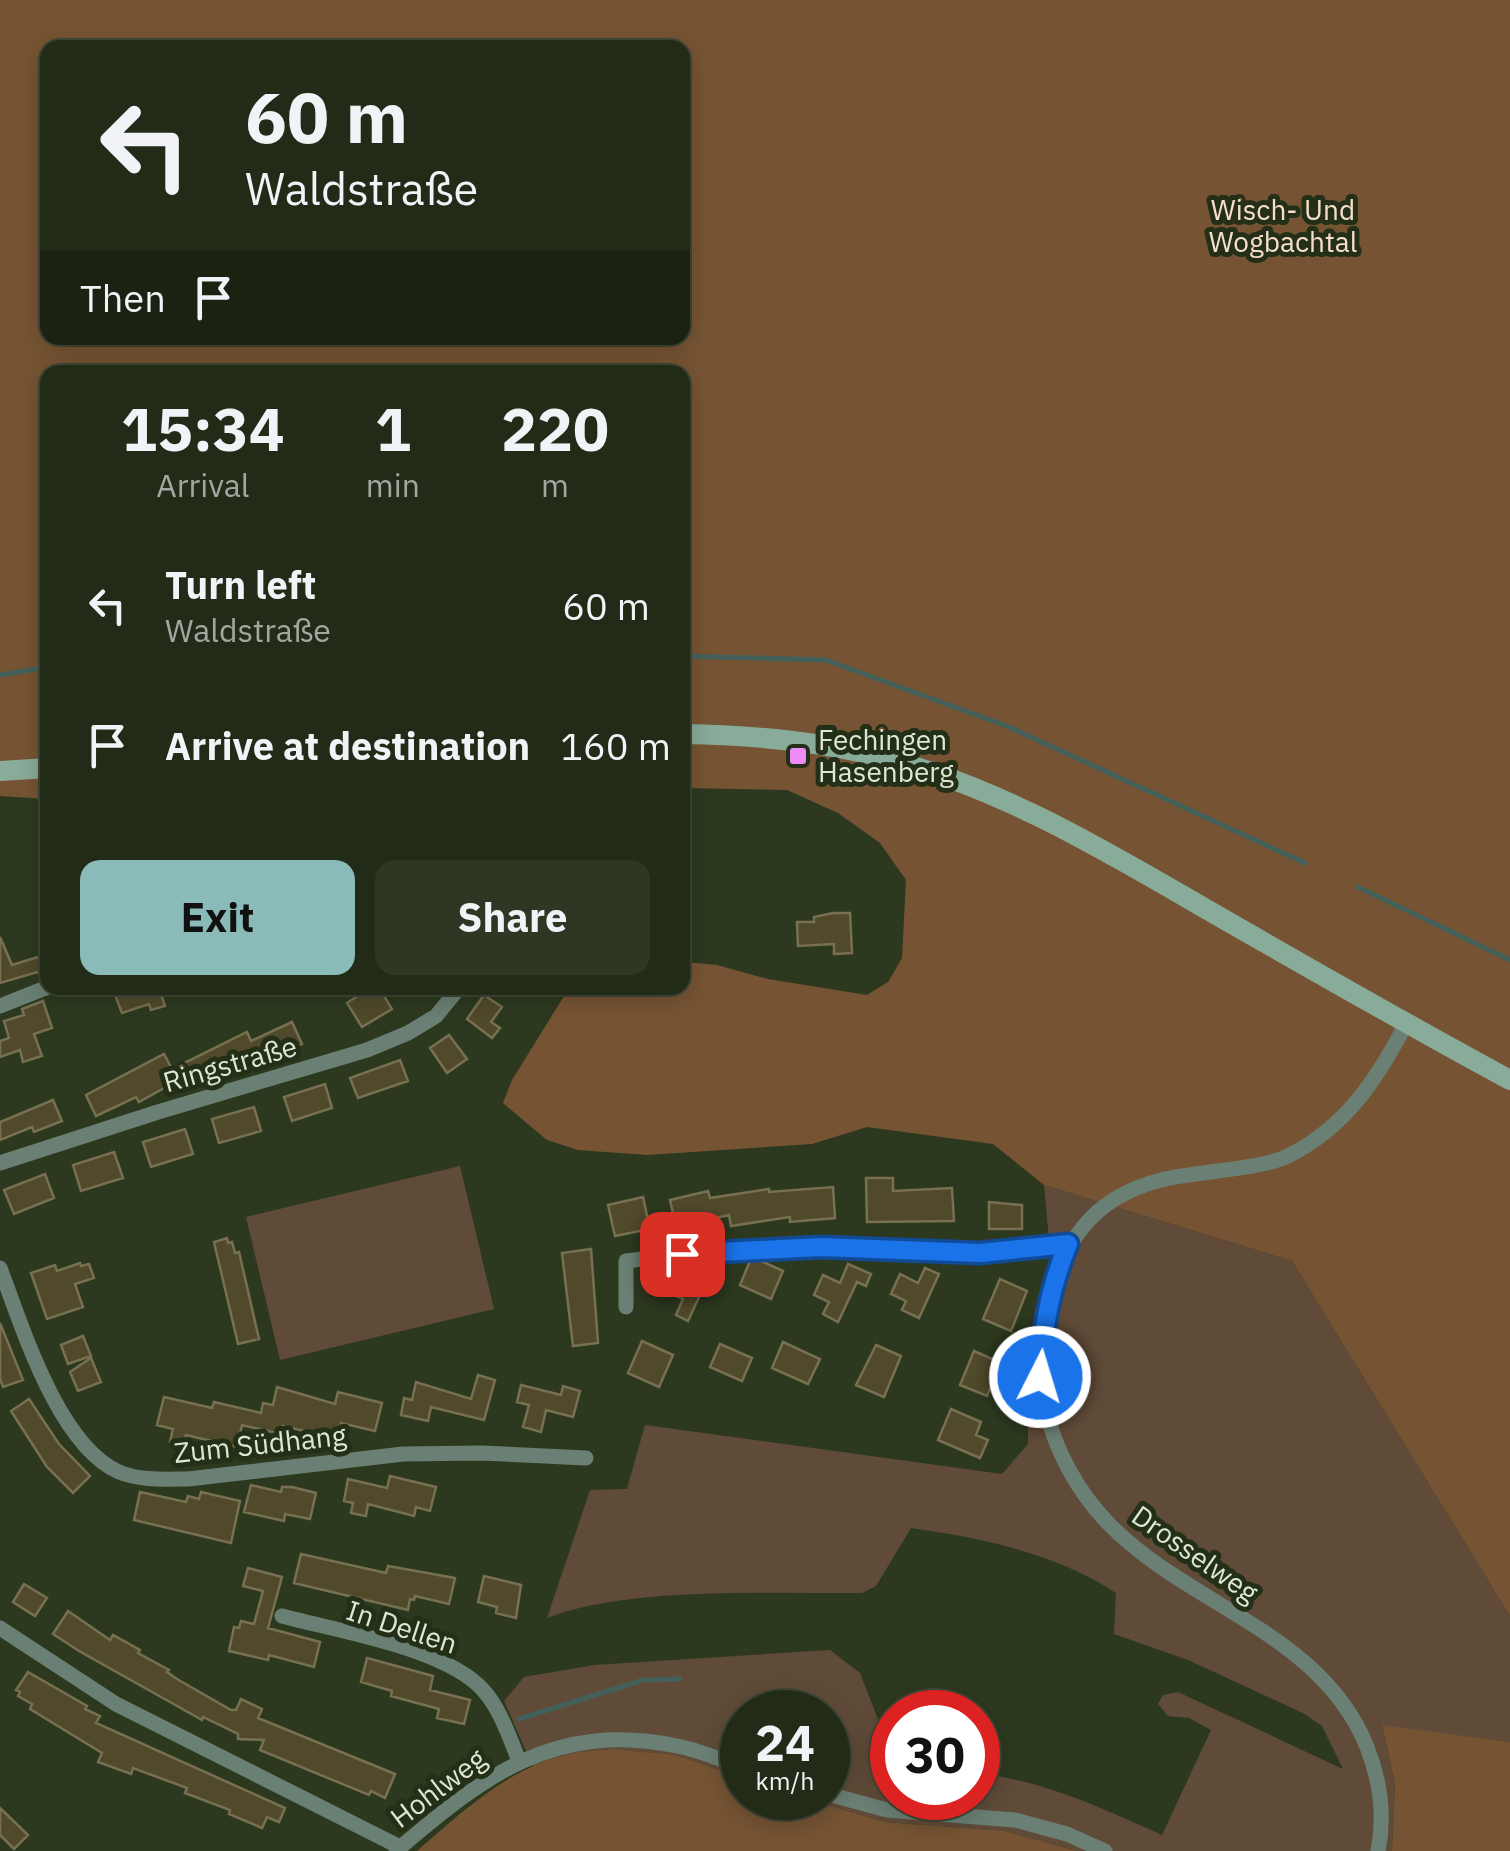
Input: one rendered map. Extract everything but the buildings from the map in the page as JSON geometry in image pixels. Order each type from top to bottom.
[{"type":"main road","points":[[690,734],[739,735],[839,748],[886,758],[1004,800],[1084,838],[1510,1080]]},
{"type":"main road","points":[[0,771],[40,768]]},
{"type":"street","points":[[0,1006],[40,990]]},
{"type":"street","name":"Ringstraße","points":[[0,1164],[367,1050],[436,1016],[452,995]]},
{"type":"street","points":[[626,1307],[626,1260],[710,1250],[820,1247],[980,1253],[1068,1244],[1093,1214],[1134,1189],[1161,1180],[1283,1158],[1316,1140],[1366,1093],[1406,1024]]},
{"type":"street","name":"Drosselweg","points":[[1068,1244],[1058,1268],[1042,1346],[1040,1377],[1056,1442],[1080,1488],[1108,1524],[1159,1566],[1304,1660],[1335,1692],[1358,1727],[1373,1763],[1381,1804],[1378,1851]]},
{"type":"street","name":"Zum Südhang","points":[[0,1268],[46,1388],[83,1442],[120,1472],[154,1479],[188,1479],[403,1454],[482,1452],[586,1458]]},
{"type":"street","name":"In Dellen","points":[[282,1616],[436,1658],[462,1672],[486,1692],[518,1761]]},
{"type":"street","points":[[0,1628],[116,1704],[398,1849]]},
{"type":"street","name":"Hohlweg","points":[[398,1849],[488,1778],[518,1761],[568,1744],[614,1738],[678,1746],[720,1760]]},
{"type":"street","points":[[850,1800],[887,1810],[1014,1820],[1068,1834],[1105,1851]]},
{"type":"shaded area","points":[[460,1166],[494,1309],[280,1360],[246,1217]]},
{"type":"shaded area","points":[[1044,1185],[1292,1261],[1510,1616],[1510,1742],[1382,1726],[1395,1784],[1392,1851],[1077,1851],[1005,1831],[878,1820],[1000,1820],[1000,1777],[1050,1789],[1162,1835],[1211,1730],[1189,1718],[1168,1716],[1158,1704],[1163,1695],[1178,1692],[1343,1769],[1322,1726],[1303,1713],[1188,1660],[1114,1634],[1116,1593],[1068,1567],[1017,1549],[911,1528],[876,1586],[862,1593],[659,1596],[581,1608],[547,1618],[590,1490],[627,1489],[645,1425],[1002,1474],[1028,1444],[1028,1355],[1035,1310],[1051,1261]]},
{"type":"shaded area","points":[[830,1650],[860,1673],[870,1699],[870,1818],[850,1812],[850,1690],[720,1690],[720,1771],[663,1755],[614,1750],[589,1752],[533,1767],[504,1701],[524,1677],[594,1665]]},
{"type":"green space","name":"Wisch- Und Wogbachtal","points":[[0,0],[1510,0],[1510,1616],[1292,1261],[1044,1185],[993,1144],[867,1127],[812,1144],[647,1155],[578,1150],[547,1140],[503,1103],[512,1080],[565,995],[690,995],[690,963],[867,995],[888,982],[902,958],[906,880],[880,843],[838,813],[787,790],[690,788],[690,365],[40,365],[40,799],[0,796]]},
{"type":"green space","points":[[1382,1725],[1510,1742],[1510,1851],[1392,1851],[1395,1784]]},
{"type":"green space","points":[[612,1749],[674,1755],[720,1771],[720,1820],[850,1820],[850,1812],[885,1822],[1005,1831],[1077,1851],[417,1851],[505,1781],[545,1761]]},
{"type":"waterway","points":[[690,656],[826,660],[1009,727],[1305,863]]},
{"type":"waterway","points":[[0,675],[40,668]]},
{"type":"waterway","points":[[1358,887],[1510,960]]},
{"type":"waterway","points":[[519,1719],[643,1680],[680,1679]]},
{"type":"place","name":"Fechingen Hasenberg","points":[[798,756]]},
{"type":"route","points":[[682,1254],[820,1247],[980,1253],[1068,1244],[1051,1294],[1040,1377]]}]
